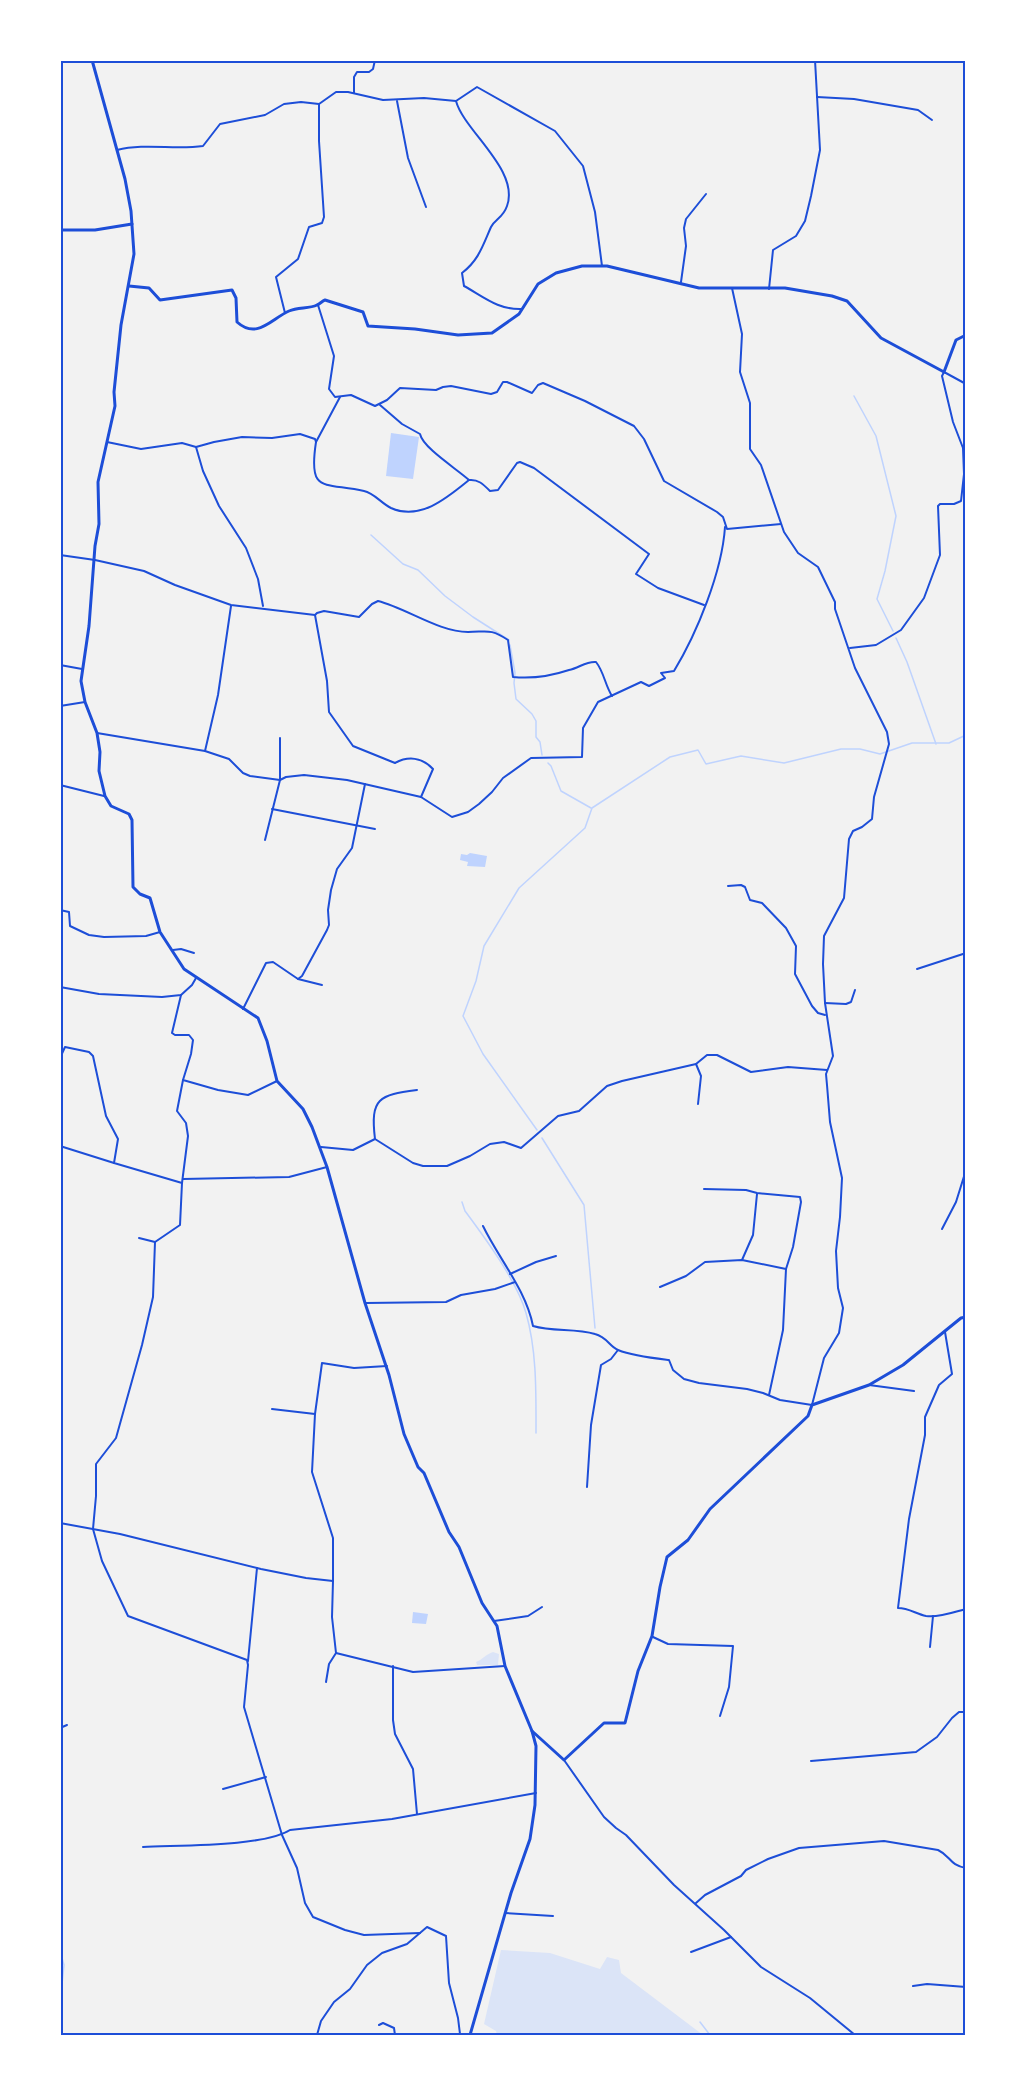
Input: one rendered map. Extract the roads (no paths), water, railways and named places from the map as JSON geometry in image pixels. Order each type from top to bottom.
[{"type":"main road","points":[[92,60],[125,180],[134,254],[121,326],[114,392],[115,406],[98,482],[99,524],[81,681],[85,702],[97,733],[100,752],[99,771],[105,796],[111,806],[129,814],[132,820],[133,887],[152,901],[160,932],[184,969],[258,1018],[267,1041],[277,1081],[303,1109],[327,1167],[364,1303],[387,1366],[397,1410],[418,1467],[424,1473],[449,1532],[459,1547],[482,1603],[493,1621],[501,1641],[505,1666],[532,1731],[536,1746],[536,1793],[530,1839],[505,1912],[470,2035]]},
{"type":"main road","points":[[60,230],[94,230],[132,224]]},
{"type":"main road","points":[[129,285],[149,288],[160,300],[232,290],[236,298],[237,322],[251,329],[266,327],[285,313],[330,300],[363,312],[368,326],[458,335],[492,333],[519,314],[538,284],[556,273],[582,266],[602,266],[699,288],[785,288],[823,294],[847,301],[881,338],[944,372],[956,340],[966,335]]},
{"type":"main road","points":[[532,1731],[564,1760],[604,1723],[625,1723],[638,1671],[652,1636],[667,1557],[688,1540],[710,1509],[808,1416],[812,1404],[869,1385],[903,1365],[966,1317]]},
{"type":"street","points":[[354,94],[354,77],[357,72],[369,72],[373,69],[375,60]]},
{"type":"street","points":[[769,289],[773,250],[796,236],[805,221],[811,196],[820,150],[815,60]]},
{"type":"street","points":[[117,150],[130,146],[191,148],[203,146],[220,124],[265,115],[284,104],[301,102],[319,104],[336,92],[397,101],[424,98],[456,101],[477,87],[555,131],[584,166],[595,212],[602,266]]},
{"type":"street","points":[[817,97],[854,99],[918,110],[932,120]]},
{"type":"street","points":[[397,101],[405,149],[426,207]]},
{"type":"street","points":[[456,101],[459,112],[494,157],[504,177],[509,203],[502,217],[492,224],[478,257],[462,273],[464,286],[495,306],[522,309]]},
{"type":"street","points":[[285,313],[276,277],[298,259],[309,227],[322,223],[324,217],[319,149],[319,104]]},
{"type":"street","points":[[680,284],[686,246],[684,228],[686,219],[706,194]]},
{"type":"street","points":[[483,1226],[515,1282],[531,1316],[533,1326],[597,1334],[618,1350],[647,1358],[669,1360],[673,1370],[684,1379],[747,1389],[780,1400],[812,1404],[824,1358],[839,1333],[843,1308],[838,1288],[836,1251],[842,1178],[830,1122],[827,1070],[833,1056],[825,1003],[824,936],[844,898],[849,839],[853,831],[872,819],[874,797],[889,744],[887,732],[855,668],[826,580],[818,567],[798,553],[781,524],[761,465],[750,449],[750,404],[740,364],[743,349],[742,334],[732,288]]},
{"type":"street","points":[[97,733],[205,751],[229,759],[250,777],[280,780],[304,775],[365,784],[421,797],[452,817],[468,812],[479,804],[503,777],[531,758],[582,757],[583,728],[598,702],[641,682],[649,686],[656,684],[665,678],[661,673],[674,671],[683,656],[724,548],[723,518],[717,512],[664,481],[644,439],[634,426],[543,383],[538,385],[535,392],[530,393],[507,382],[503,382],[497,392],[491,394],[452,386],[436,390],[400,388],[375,406],[351,395],[335,397],[330,389],[334,356],[318,305]]},
{"type":"street","points":[[961,501],[964,474],[963,448],[947,401],[942,376],[944,372],[966,384]]},
{"type":"street","points":[[340,397],[316,442],[313,469],[318,481],[334,487],[371,493],[396,509],[414,511],[429,508],[444,500],[469,480],[475,480],[490,491],[498,490],[520,462],[534,468],[649,554],[636,574],[658,588],[704,605]]},
{"type":"street","points":[[379,404],[402,424],[420,434],[419,437],[432,450],[469,480]]},
{"type":"street","points":[[107,442],[141,449],[182,443],[196,447],[242,437],[272,438],[300,434],[315,439],[316,442]]},
{"type":"street","points":[[196,447],[203,471],[219,506],[246,548],[258,579],[263,608]]},
{"type":"street","points":[[850,648],[876,645],[901,630],[912,617],[924,598],[940,555],[938,506],[966,502]]},
{"type":"street","points":[[725,528],[781,524]]},
{"type":"street","points":[[60,555],[144,571],[231,605],[315,616],[324,611],[359,617],[378,601],[439,626],[467,632],[494,631],[508,640],[514,677],[534,678],[572,670],[590,661],[596,662],[602,669],[606,687],[612,696]]},
{"type":"street","points":[[205,751],[218,695],[231,605]]},
{"type":"street","points":[[315,616],[327,681],[329,712],[353,746],[395,764],[406,757],[417,759],[430,766],[433,769],[421,797]]},
{"type":"street","points":[[60,665],[82,669]]},
{"type":"street","points":[[60,706],[85,702]]},
{"type":"street","points":[[265,840],[280,780],[280,738]]},
{"type":"street","points":[[298,979],[302,976],[330,925],[328,910],[331,890],[337,869],[352,848],[365,784]]},
{"type":"street","points":[[60,785],[105,796]]},
{"type":"street","points":[[272,808],[375,830]]},
{"type":"street","points":[[728,886],[745,887],[750,900],[762,903],[786,928],[796,946],[795,974],[812,1006],[818,1013],[827,1015]]},
{"type":"street","points":[[60,910],[69,912],[70,926],[89,935],[146,936],[160,932]]},
{"type":"street","points":[[173,950],[181,949],[194,953]]},
{"type":"street","points":[[917,969],[966,952]]},
{"type":"street","points":[[243,1009],[266,963],[273,962],[298,979],[322,985]]},
{"type":"street","points":[[139,1238],[155,1242],[180,1225],[182,1181],[188,1136],[186,1123],[177,1111],[177,1106],[193,1040],[189,1035],[172,1033],[181,995],[196,978]]},
{"type":"street","points":[[60,987],[99,994],[162,997],[181,995]]},
{"type":"street","points":[[825,1003],[846,1004],[851,1002],[855,990]]},
{"type":"street","points":[[60,1058],[65,1047],[89,1052],[93,1056],[106,1116],[118,1139],[114,1162]]},
{"type":"street","points":[[417,1089],[388,1094],[382,1098],[372,1117],[375,1139],[412,1163],[423,1166],[447,1166],[490,1144],[504,1142],[521,1148],[558,1116],[579,1111],[607,1086],[696,1064],[707,1056],[717,1055],[752,1072],[788,1067],[827,1070]]},
{"type":"street","points":[[696,1064],[701,1076],[698,1104]]},
{"type":"street","points":[[183,1080],[218,1090],[248,1095],[277,1081]]},
{"type":"street","points":[[319,1146],[353,1150],[375,1139]]},
{"type":"street","points":[[60,1146],[182,1181],[289,1177],[327,1167]]},
{"type":"street","points":[[942,1229],[956,1202],[966,1170]]},
{"type":"street","points":[[704,1189],[746,1190],[800,1197],[793,1247],[786,1269],[783,1330],[769,1395]]},
{"type":"street","points":[[742,1260],[753,1235],[757,1193]]},
{"type":"street","points":[[155,1242],[153,1297],[142,1345],[116,1438],[96,1464],[93,1529],[102,1561],[128,1616],[247,1660],[248,1663]]},
{"type":"street","points":[[510,1274],[556,1256]]},
{"type":"street","points":[[660,1287],[686,1276],[705,1262],[742,1260],[786,1269]]},
{"type":"street","points":[[364,1303],[446,1302],[461,1295],[495,1289],[515,1282]]},
{"type":"street","points":[[945,1332],[952,1374],[939,1385],[925,1417],[925,1435],[909,1519],[898,1608],[905,1608],[927,1616],[946,1615],[966,1609]]},
{"type":"street","points":[[587,1487],[591,1425],[601,1365],[611,1359],[618,1350]]},
{"type":"street","points":[[326,1682],[329,1664],[336,1653],[332,1617],[333,1538],[312,1472],[315,1414],[322,1363],[354,1368],[387,1366]]},
{"type":"street","points":[[869,1385],[914,1391]]},
{"type":"street","points":[[272,1409],[315,1414]]},
{"type":"street","points":[[60,1523],[257,1568],[333,1581]]},
{"type":"street","points":[[257,1568],[244,1707],[282,1835],[297,1868],[305,1903],[313,1917],[364,1935],[420,1933]]},
{"type":"street","points":[[493,1621],[528,1616],[542,1607]]},
{"type":"street","points":[[930,1647],[933,1616]]},
{"type":"street","points":[[652,1636],[668,1644],[733,1646],[729,1687],[720,1716]]},
{"type":"street","points":[[336,1653],[413,1671],[505,1666]]},
{"type":"street","points":[[393,1666],[395,1734],[413,1769],[417,1814]]},
{"type":"street","points":[[811,1761],[916,1752],[937,1737],[952,1718],[959,1713],[966,1712]]},
{"type":"street","points":[[60,1728],[67,1725]]},
{"type":"street","points":[[564,1760],[604,1816],[626,1834],[761,1967],[810,1998],[855,2035]]},
{"type":"street","points":[[223,1789],[266,1777]]},
{"type":"street","points":[[143,1847],[238,1842],[282,1835],[290,1830],[392,1819],[536,1793]]},
{"type":"street","points":[[694,1903],[741,1876],[755,1865],[799,1848],[846,1846],[871,1842],[897,1843],[938,1850],[944,1853],[949,1861],[966,1868]]},
{"type":"street","points":[[505,1912],[553,1916]]},
{"type":"street","points":[[317,2035],[321,2021],[334,2002],[350,1989],[367,1965],[382,1953],[407,1944],[427,1927],[446,1936],[449,1983],[460,2034],[470,2035]]},
{"type":"street","points":[[691,1952],[731,1937]]},
{"type":"street","points":[[913,1986],[927,1984],[966,1987]]},
{"type":"street","points":[[379,2025],[383,2023],[394,2028],[395,2035]]},
{"type":"water","points":[[391,433],[419,437],[413,479],[386,476]]},
{"type":"water","points":[[461,854],[487,856],[485,867],[467,866],[468,862],[460,860]]},
{"type":"water","points":[[413,1612],[428,1614],[426,1624],[412,1623]]},
{"type":"waterway","points":[[854,396],[876,436],[896,516],[877,599],[893,631]]},
{"type":"waterway","points":[[371,535],[403,564],[418,570],[445,596],[509,640]]},
{"type":"waterway","points":[[896,638],[907,662],[936,744]]},
{"type":"waterway","points":[[510,645],[515,673],[516,699],[536,721],[536,737],[540,742],[542,755]]},
{"type":"waterway","points":[[537,1130],[483,1054],[463,1016],[476,981],[484,946],[519,888],[585,828],[592,808],[670,757],[698,750],[706,764],[741,756],[784,763],[841,749],[860,749],[880,754],[912,743],[949,743],[966,735]]},
{"type":"waterway","points":[[548,763],[561,791],[591,808]]},
{"type":"waterway","points":[[542,1138],[584,1205],[595,1328]]},
{"type":"waterway","points":[[462,1202],[465,1211],[508,1274],[526,1313],[534,1357],[536,1433]]},
{"type":"waterway","points":[[60,1951],[64,1965],[60,2003]]},
{"type":"waterway","points":[[700,2022],[710,2035]]}]
